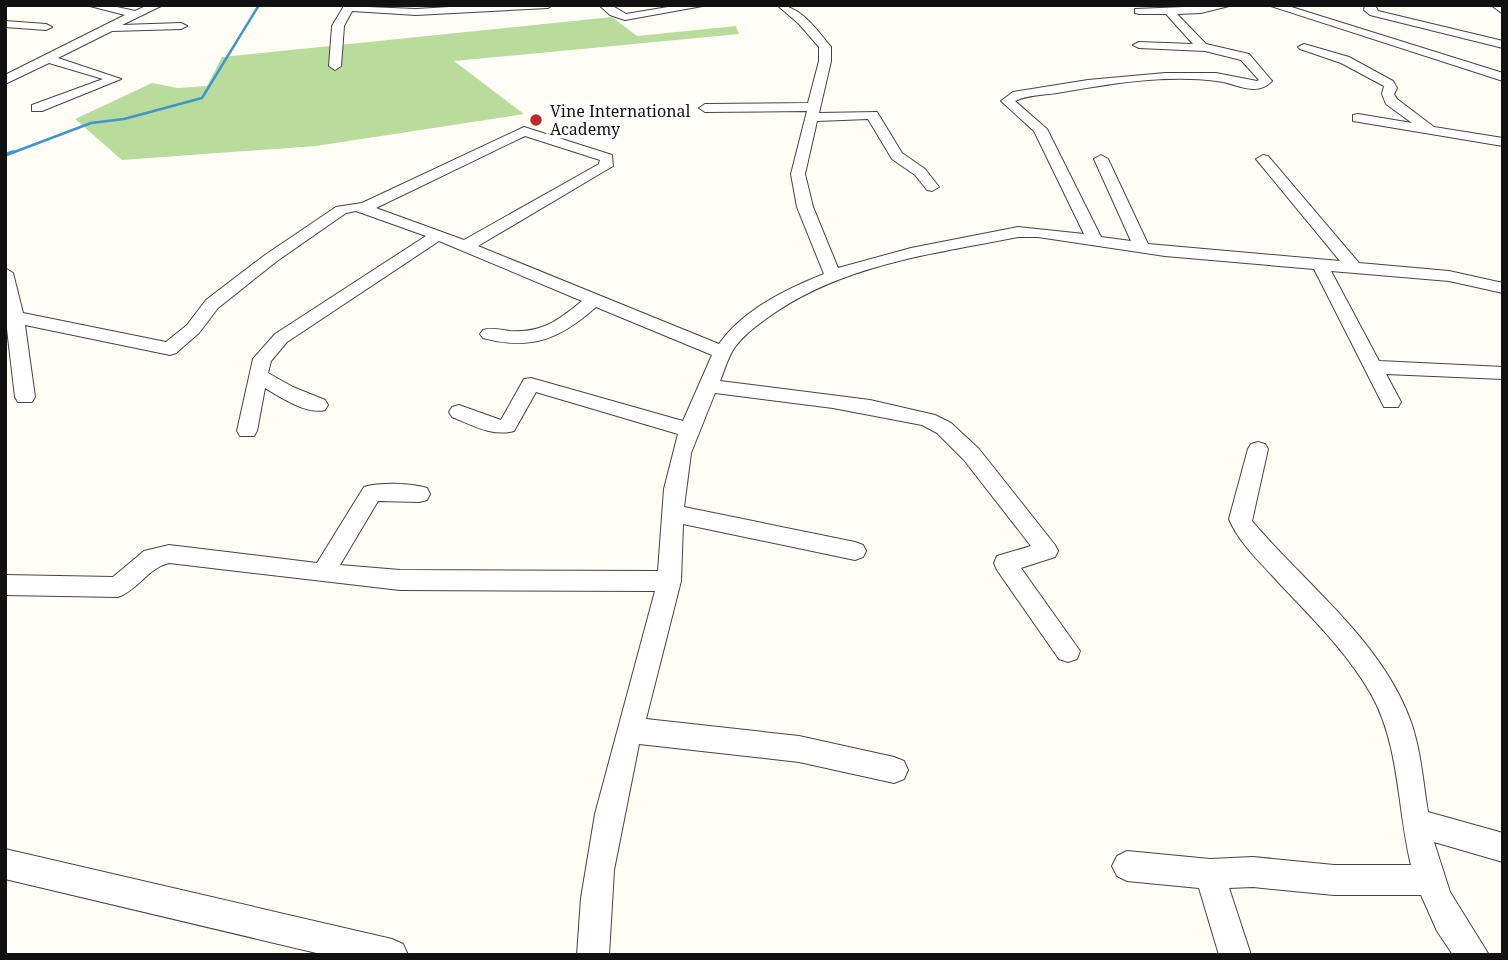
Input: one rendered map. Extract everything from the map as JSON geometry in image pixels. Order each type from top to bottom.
[{"type":"street","points":[[91,5],[113,7],[130,19],[184,21],[107,29]]},
{"type":"street","points":[[5,80],[158,5]]},
{"type":"street","points":[[335,66],[338,26],[348,8],[411,12],[548,5]]},
{"type":"street","points":[[604,5],[625,18],[703,5]]},
{"type":"street","points":[[782,5],[803,22],[825,47],[825,61],[798,174],[799,187],[822,255],[832,274]]},
{"type":"street","points":[[1139,11],[1211,10],[1228,5]]},
{"type":"street","points":[[1273,5],[1503,77]]},
{"type":"street","points":[[1370,5],[1368,10],[1374,13],[1503,45]]},
{"type":"street","points":[[1497,5],[1503,8]]},
{"type":"street","points":[[1169,11],[1203,48]]},
{"type":"street","points":[[5,24],[46,27]]},
{"type":"street","points":[[1095,241],[1040,129],[1009,104],[1008,99],[1142,78],[1216,77],[1255,86],[1266,81],[1245,57],[1203,48],[1139,46]]},
{"type":"street","points":[[1304,47],[1346,60],[1389,84],[1391,88],[1388,94],[1391,101],[1429,129]]},
{"type":"street","points":[[37,108],[115,79],[50,59]]},
{"type":"street","points":[[705,108],[872,115],[897,156],[920,172],[932,187]]},
{"type":"street","points":[[1357,118],[1503,142]]},
{"type":"street","points":[[365,207],[524,131],[607,158],[606,166],[464,247]]},
{"type":"street","points":[[1101,159],[1142,248]]},
{"type":"street","points":[[1263,159],[1354,268]]},
{"type":"street","points":[[15,317],[170,349],[193,329],[212,304],[271,258],[351,206],[365,207],[438,235],[721,352]]},
{"type":"street","points":[[593,955],[596,886],[605,824],[629,730],[646,678],[669,581],[676,474],[689,430],[721,352],[745,326],[832,274],[900,254],[1018,233],[1063,234],[1142,248],[1449,276],[1503,288]]},
{"type":"street","points":[[247,431],[262,359],[281,338],[438,235]]},
{"type":"street","points":[[1320,265],[1391,402]]},
{"type":"street","points":[[5,273],[15,317],[25,397]]},
{"type":"street","points":[[489,334],[532,337],[551,334],[561,329],[593,300]]},
{"type":"street","points":[[1375,367],[1503,373]]},
{"type":"street","points":[[260,376],[286,392],[318,405]]},
{"type":"street","points":[[459,412],[498,427],[507,426],[531,384],[689,430]]},
{"type":"street","points":[[709,386],[890,411],[933,421],[944,428],[978,464],[1047,551],[1005,563],[1068,651]]},
{"type":"street","points":[[1258,449],[1240,520],[1366,667],[1394,713],[1404,747],[1428,880],[1443,915],[1473,955]]},
{"type":"street","points":[[323,573],[372,492],[419,494]]},
{"type":"street","points":[[672,513],[855,551]]},
{"type":"street","points":[[5,585],[118,587],[144,564],[162,554],[400,580],[669,581]]},
{"type":"street","points":[[629,730],[799,749],[894,770]]},
{"type":"street","points":[[1417,823],[1503,848]]},
{"type":"street","points":[[5,864],[392,955]]},
{"type":"street","points":[[1127,866],[1210,873],[1253,872],[1334,880],[1428,880]]},
{"type":"street","points":[[1210,873],[1235,955]]},
{"type":"green space","points":[[612,17],[637,36],[736,26],[739,34],[454,61],[524,114],[316,146],[122,160],[75,119],[152,83],[178,88],[207,86],[222,57]]},
{"type":"waterway","points":[[9,154],[91,123],[124,119],[202,98],[259,5]]},
{"type":"waterway","points":[[5,155],[13,152]]},
{"type":"place","name":"Vine International Academy","points":[[536,120]]}]
